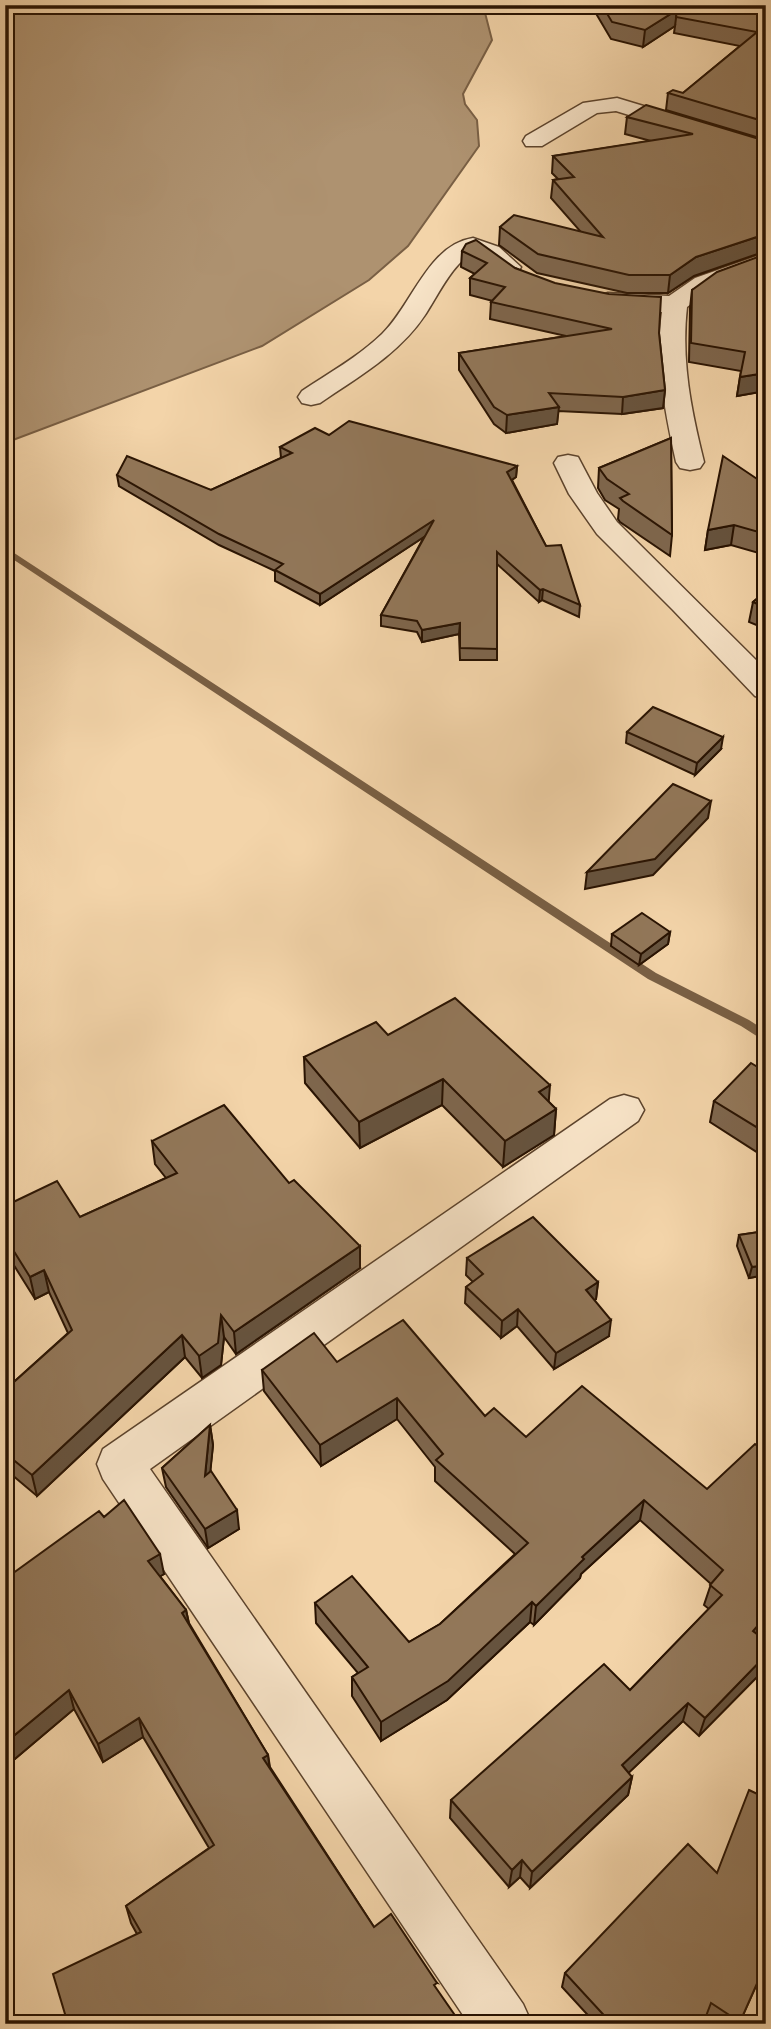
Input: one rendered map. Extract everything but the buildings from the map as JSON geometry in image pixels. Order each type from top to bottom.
[{"type":"street","points":[[534,141],[591,108],[617,104],[766,150]]},
{"type":"street","points":[[311,397],[375,353],[406,323],[455,254],[468,246],[482,247],[527,280]]},
{"type":"street","points":[[590,297],[627,304],[675,304],[704,283],[766,260]]},
{"type":"street","points":[[675,304],[670,340],[677,407],[690,462]]},
{"type":"street","points":[[568,463],[583,494],[607,528],[766,689]]},
{"type":"street","points":[[503,2024],[120,1464],[624,1110]]},
{"type":"shaded area","points":[[5,5],[483,5],[492,40],[463,94],[465,104],[477,120],[479,146],[408,246],[369,280],[262,346],[5,443]]},
{"type":"waterway","points":[[5,550],[652,976],[745,1023],[766,1037]]}]
